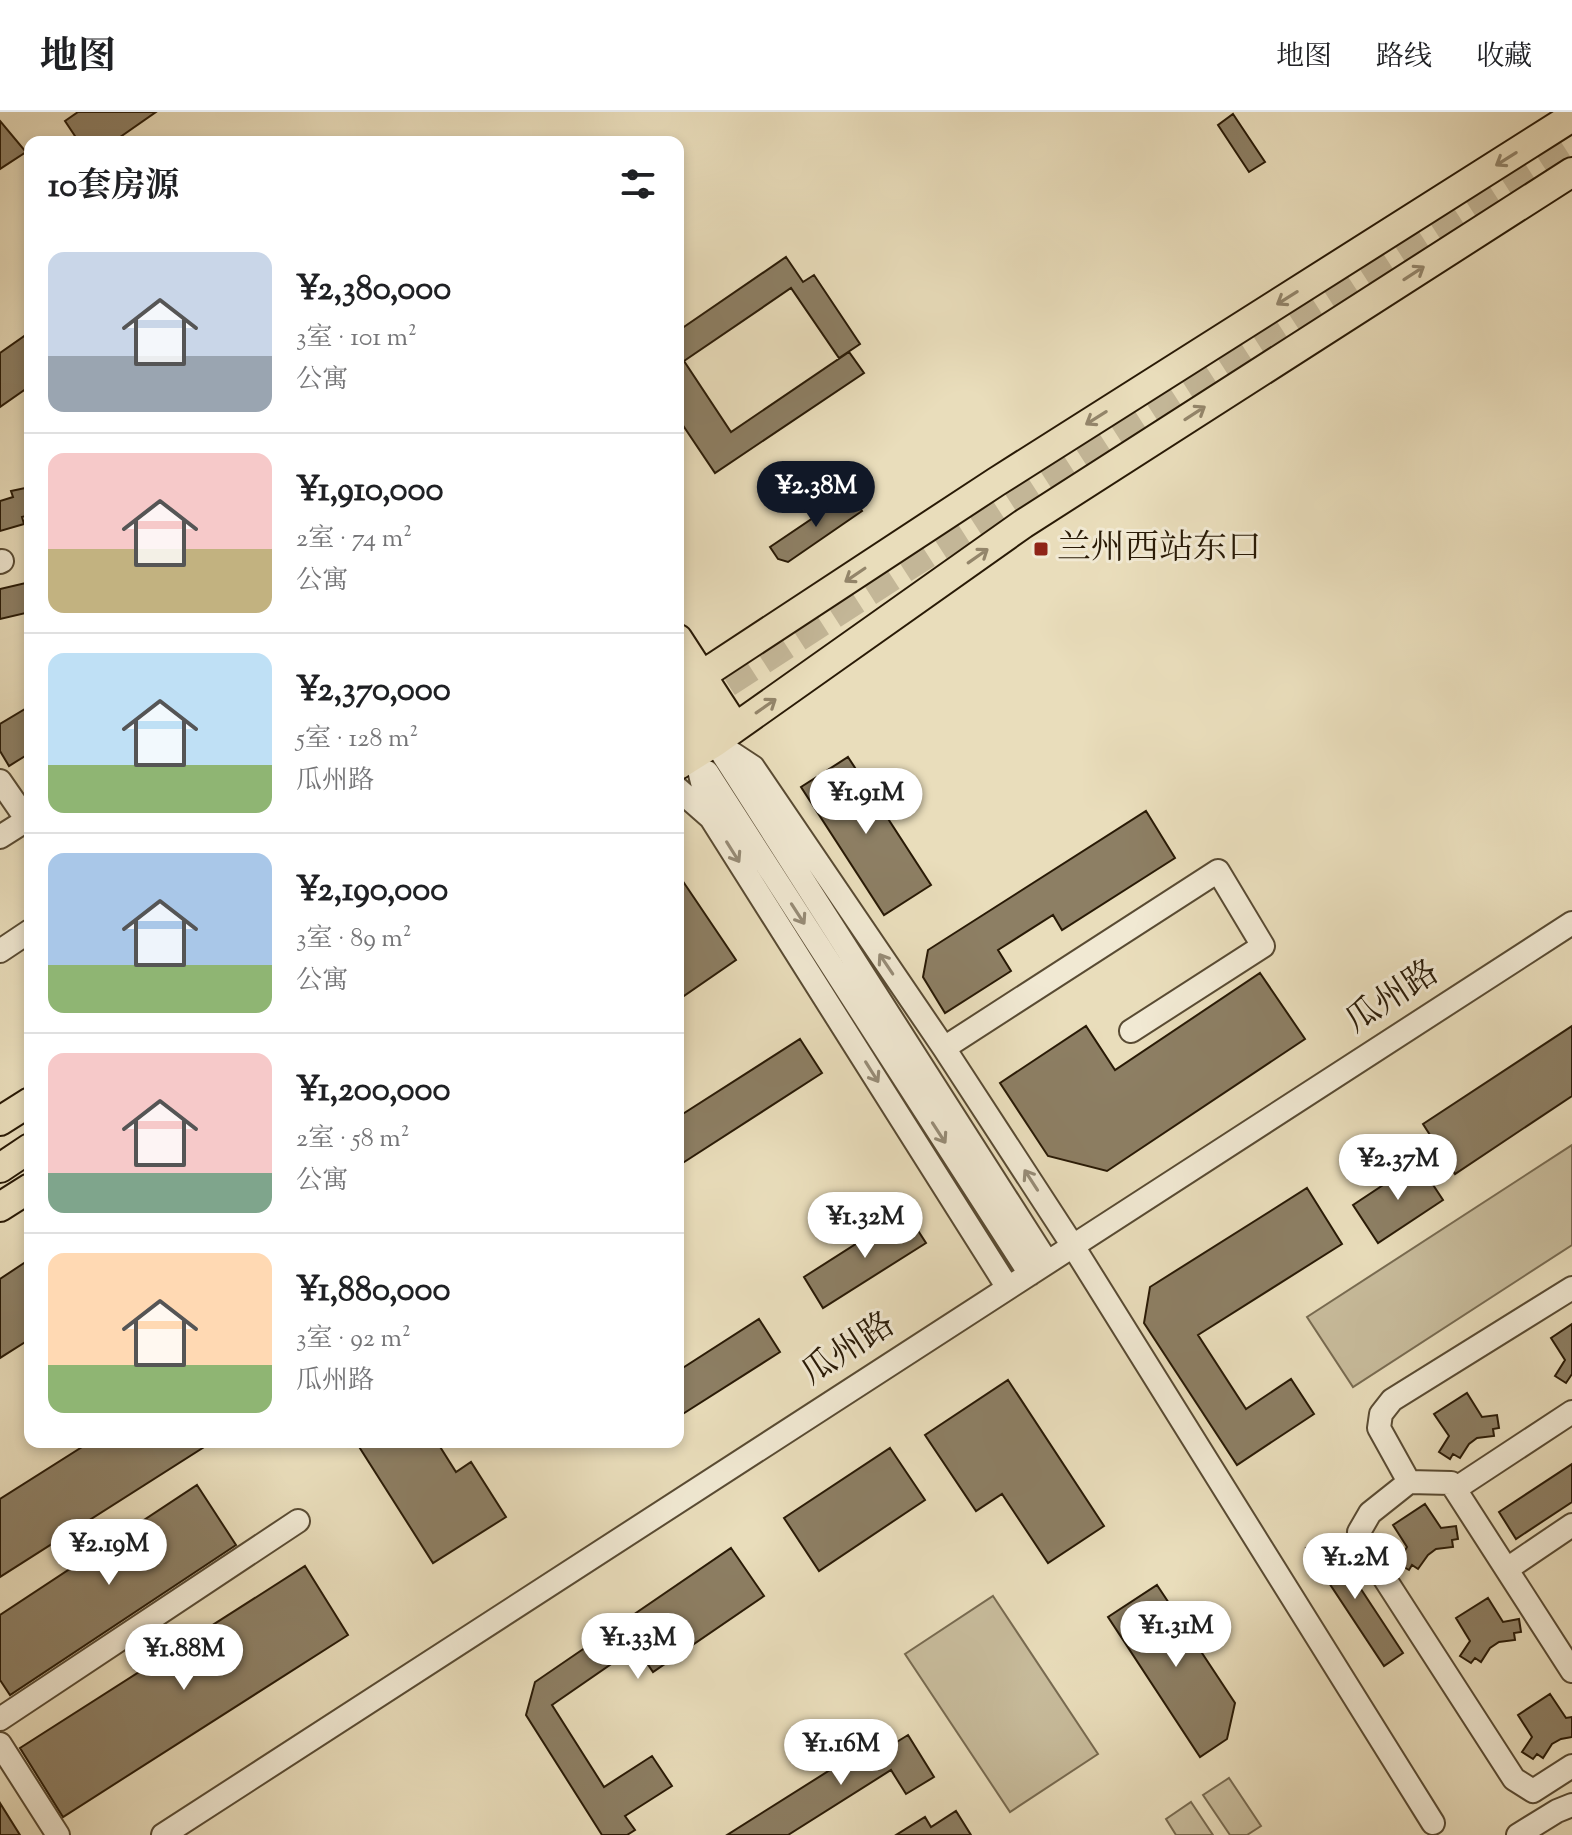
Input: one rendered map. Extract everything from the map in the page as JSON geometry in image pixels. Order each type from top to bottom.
[{"type":"main road","points":[[706,747],[685,684],[1009,473],[1572,117]]},
{"type":"main road","points":[[706,747],[1023,524],[1572,172]]},
{"type":"main road","points":[[684,731],[706,747]]},
{"type":"main road","points":[[0,1121],[24,1106]]},
{"type":"main road","points":[[0,1149],[24,1134]]},
{"type":"main road","points":[[0,1168],[24,1152]]},
{"type":"main road","points":[[0,1207],[24,1192]]},
{"type":"street","points":[[706,747],[711,818]]},
{"type":"street","points":[[706,747],[753,767],[944,1048],[1073,1246],[1433,1823]]},
{"type":"street","points":[[706,747],[1038,1268]]},
{"type":"street","points":[[0,781],[24,814]]},
{"type":"street","points":[[684,794],[711,818],[1008,1288]]},
{"type":"street","points":[[0,837],[24,822]]},
{"type":"street","points":[[944,1048],[1218,871],[1263,946],[1131,1031]]},
{"type":"street","name":"瓜州路","points":[[163,1835],[1572,923]]},
{"type":"street","points":[[0,951],[24,935]]},
{"type":"street","points":[[1409,1482],[1379,1428],[1381,1414],[1392,1400],[1572,1288]]},
{"type":"street","points":[[1455,1489],[1572,1412]]},
{"type":"street","points":[[1551,1426],[1572,1437]]},
{"type":"street","points":[[1572,1671],[1451,1483],[1409,1482],[1370,1513],[1359,1532],[1365,1548],[1514,1779],[1533,1791],[1572,1766]]},
{"type":"street","points":[[0,1719],[298,1521]]},
{"type":"street","points":[[1507,1569],[1572,1525]]},
{"type":"street","points":[[0,1744],[58,1835]]},
{"type":"street","points":[[1518,1835],[1572,1805]]},
{"type":"shaded area","points":[[1572,1145],[1572,1245],[1353,1387],[1307,1317]]},
{"type":"shaded area","points":[[993,1596],[1098,1754],[1010,1812],[905,1654]]},
{"type":"shaded area","points":[[1229,1778],[1261,1826],[1247,1835],[1230,1835],[1203,1795]]},
{"type":"shaded area","points":[[1191,1802],[1213,1835],[1176,1835],[1166,1819]]},
{"type":"building","points":[[78,112],[156,112],[122,136],[75,136],[65,121]]},
{"type":"building","points":[[1233,114],[1265,162],[1249,172],[1218,125]]},
{"type":"building","points":[[0,121],[24,153],[0,169]]},
{"type":"building","points":[[786,257],[803,282],[814,275],[860,344],[839,358],[791,288],[684,361],[684,327]]},
{"type":"building","points":[[24,336],[24,390],[0,407],[0,353]]},
{"type":"building","points":[[849,352],[864,373],[715,473],[684,427],[684,361],[731,432]]},
{"type":"building","points":[[24,488],[24,524],[0,531],[0,501],[13,497],[11,491]]},
{"type":"building","points":[[850,493],[862,511],[788,562],[778,559],[770,547]]},
{"type":"building","points":[[24,583],[24,613],[0,619],[0,589]]},
{"type":"building","points":[[24,710],[24,757],[9,766],[0,751],[0,724]]},
{"type":"building","points":[[848,757],[931,885],[884,915],[801,787]]},
{"type":"building","points":[[1146,811],[1175,858],[1062,930],[1053,915],[998,950],[1011,971],[945,1013],[923,977],[928,950]]},
{"type":"building","points":[[684,883],[736,960],[684,996]]},
{"type":"building","points":[[1260,973],[1305,1039],[1107,1171],[1048,1156],[1000,1083],[1086,1026],[1115,1070]]},
{"type":"building","points":[[1572,1026],[1572,1096],[1455,1174],[1423,1124]]},
{"type":"building","points":[[800,1039],[822,1073],[684,1162],[684,1113]]},
{"type":"building","points":[[1418,1162],[1443,1200],[1378,1243],[1353,1205]]},
{"type":"building","points":[[1307,1188],[1342,1244],[1198,1335],[1246,1409],[1291,1379],[1314,1414],[1237,1465],[1144,1323],[1150,1287]]},
{"type":"building","points":[[906,1212],[926,1243],[823,1308],[804,1277]]},
{"type":"building","points":[[24,1263],[24,1343],[0,1358],[0,1279]]},
{"type":"building","points":[[759,1319],[780,1352],[684,1413],[684,1367]]},
{"type":"building","points":[[1572,1324],[1572,1374],[1566,1383],[1555,1376],[1565,1360],[1551,1338]]},
{"type":"building","points":[[1008,1380],[1104,1526],[1048,1563],[1002,1494],[976,1511],[925,1435]]},
{"type":"building","points":[[1467,1393],[1482,1417],[1497,1415],[1499,1428],[1493,1429],[1494,1436],[1477,1438],[1469,1444],[1460,1458],[1453,1454],[1450,1459],[1439,1452],[1449,1436],[1434,1414]]},
{"type":"building","points":[[81,1448],[203,1448],[0,1577],[0,1499]]},
{"type":"building","points":[[360,1448],[441,1448],[456,1472],[471,1462],[506,1517],[433,1563]]},
{"type":"building","points":[[890,1448],[925,1500],[819,1571],[784,1518]]},
{"type":"building","points":[[1572,1464],[1572,1502],[1516,1539],[1499,1512]]},
{"type":"building","points":[[197,1485],[236,1545],[10,1695],[0,1680],[0,1615]]},
{"type":"building","points":[[1425,1504],[1441,1528],[1456,1526],[1458,1539],[1452,1540],[1453,1547],[1436,1549],[1418,1569],[1412,1565],[1409,1570],[1397,1563],[1407,1547],[1393,1525]]},
{"type":"building","points":[[1326,1536],[1403,1653],[1384,1666],[1306,1548]]},
{"type":"building","points":[[731,1548],[764,1596],[653,1672],[636,1647],[552,1705],[604,1787],[652,1756],[672,1786],[625,1816],[635,1830],[627,1835],[602,1835],[526,1715],[535,1682]]},
{"type":"building","points":[[305,1566],[348,1635],[63,1817],[20,1748]]},
{"type":"building","points":[[1157,1585],[1235,1703],[1227,1739],[1200,1757],[1108,1617]]},
{"type":"building","points":[[1488,1598],[1503,1622],[1519,1619],[1521,1632],[1514,1633],[1515,1640],[1499,1642],[1490,1648],[1481,1662],[1475,1658],[1471,1663],[1460,1656],[1470,1641],[1456,1618]]},
{"type":"building","points":[[1550,1694],[1566,1718],[1572,1717],[1572,1737],[1552,1744],[1543,1758],[1537,1754],[1533,1759],[1522,1752],[1532,1737],[1518,1715]]},
{"type":"building","points":[[908,1735],[934,1777],[906,1794],[891,1770],[788,1835],[727,1835],[876,1741],[882,1751]]},
{"type":"building","points":[[0,1803],[20,1835],[0,1835]]},
{"type":"building","points":[[956,1811],[971,1835],[896,1835],[925,1817],[931,1827]]},
{"type":"tunnel","points":[[692,706],[1572,138]]},
{"type":"place","name":"兰州西站东口","points":[[1041,549]]}]
